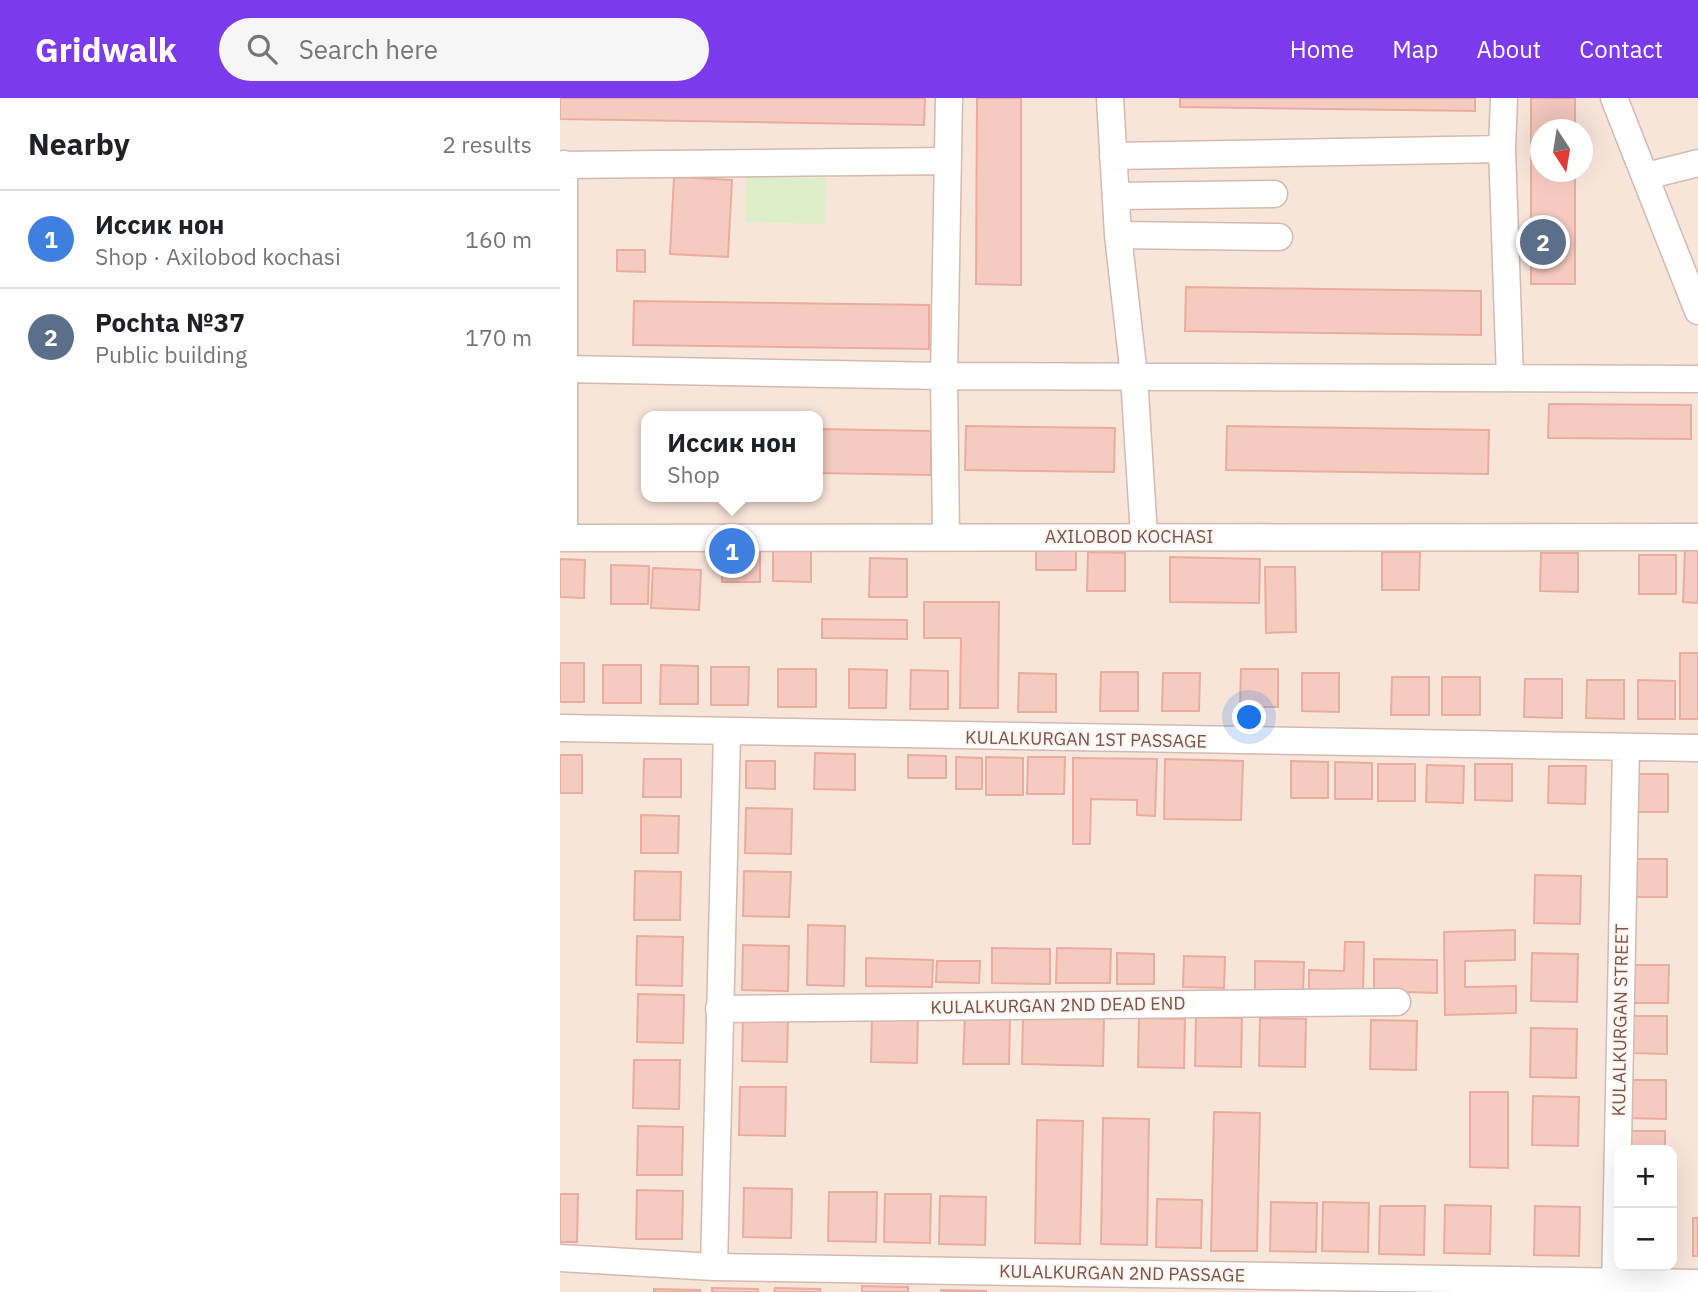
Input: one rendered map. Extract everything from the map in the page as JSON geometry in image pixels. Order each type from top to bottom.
[{"type":"street","points":[[946,536],[944,376],[949,98]]},
{"type":"street","points":[[1110,98],[1118,235],[1134,376],[1144,536]]},
{"type":"street","points":[[1504,98],[1502,149],[1510,378]]},
{"type":"street","points":[[1614,98],[1698,311]]},
{"type":"street","points":[[1114,156],[1502,149]]},
{"type":"street","points":[[562,538],[565,369],[562,164],[947,161]]},
{"type":"street","points":[[1646,176],[1698,163]]},
{"type":"street","points":[[1116,196],[1274,194]]},
{"type":"street","points":[[1118,235],[1279,237]]},
{"type":"street","points":[[565,369],[944,376],[1698,379]]},
{"type":"street","name":"AXILOBOD KOCHASI","points":[[562,538],[1698,537]]},
{"type":"street","name":"KULALKURGAN 1ST PASSAGE","points":[[560,728],[1698,748]]},
{"type":"street","points":[[714,1267],[727,733]]},
{"type":"street","name":"KULALKURGAN STREET","points":[[1615,1287],[1626,747]]},
{"type":"street","name":"KULALKURGAN 2ND DEAD END","points":[[719,1009],[1397,1002]]},
{"type":"street","name":"KULALKURGAN 2ND PASSAGE","points":[[560,1258],[714,1267],[1615,1287],[1698,1283]]},
{"type":"shaded area","points":[[560,98],[1698,98],[1698,1292],[560,1292]]},
{"type":"green space","points":[[746,177],[826,178],[825,224],[745,222]]},
{"type":"building","points":[[560,98],[925,98],[924,125],[560,119]]},
{"type":"building","points":[[977,98],[1021,98],[1021,285],[976,284]]},
{"type":"building","points":[[1180,98],[1475,98],[1475,111],[1180,107]]},
{"type":"building","points":[[1531,98],[1575,98],[1575,119],[1531,119]]},
{"type":"building","points":[[674,177],[732,180],[728,257],[670,254]]},
{"type":"building","points":[[1531,182],[1575,182],[1575,284],[1531,284]]},
{"type":"building","points":[[617,250],[645,250],[645,272],[617,271]]},
{"type":"building","points":[[1186,287],[1481,291],[1481,335],[1185,331]]},
{"type":"building","points":[[634,301],[929,305],[929,349],[633,345]]},
{"type":"building","points":[[1549,404],[1691,405],[1691,439],[1548,438]]},
{"type":"building","points":[[966,426],[1115,428],[1114,472],[965,470]]},
{"type":"building","points":[[1227,426],[1489,430],[1488,474],[1226,470]]},
{"type":"building","points":[[823,429],[931,431],[931,475],[823,473]]},
{"type":"building","points":[[773,543],[811,543],[811,582],[773,581]]},
{"type":"building","points":[[723,544],[760,544],[760,582],[722,582]]},
{"type":"building","points":[[1036,546],[1076,546],[1076,570],[1036,570]]},
{"type":"building","points":[[1685,550],[1698,550],[1698,603],[1683,602]]},
{"type":"building","points":[[1088,552],[1125,553],[1125,591],[1087,591]]},
{"type":"building","points":[[1382,552],[1420,552],[1419,590],[1382,590]]},
{"type":"building","points":[[1541,553],[1578,553],[1578,592],[1540,591]]},
{"type":"building","points":[[1639,555],[1676,555],[1676,594],[1639,594]]},
{"type":"building","points":[[1170,557],[1260,559],[1259,603],[1170,602]]},
{"type":"building","points":[[870,558],[907,559],[907,597],[869,597]]},
{"type":"building","points":[[560,559],[585,560],[584,598],[560,597]]},
{"type":"building","points":[[611,565],[649,566],[648,604],[611,604]]},
{"type":"building","points":[[1265,567],[1295,567],[1296,632],[1266,633]]},
{"type":"building","points":[[653,568],[701,570],[699,610],[651,608]]},
{"type":"building","points":[[924,602],[999,602],[998,708],[960,708],[961,638],[924,638]]},
{"type":"building","points":[[822,619],[907,620],[907,639],[822,638]]},
{"type":"building","points":[[1680,653],[1698,653],[1698,719],[1680,719]]},
{"type":"building","points":[[560,663],[584,663],[584,702],[560,702]]},
{"type":"building","points":[[603,665],[641,665],[641,703],[603,703]]},
{"type":"building","points":[[661,665],[698,666],[698,704],[660,704]]},
{"type":"building","points":[[711,667],[749,667],[748,705],[711,705]]},
{"type":"building","points":[[778,669],[816,669],[816,707],[778,707]]},
{"type":"building","points":[[849,669],[887,670],[886,708],[849,708]]},
{"type":"building","points":[[1241,669],[1278,669],[1278,707],[1240,707]]},
{"type":"building","points":[[911,670],[948,671],[948,709],[910,709]]},
{"type":"building","points":[[1101,672],[1138,672],[1138,711],[1100,711]]},
{"type":"building","points":[[1019,673],[1056,674],[1056,712],[1018,712]]},
{"type":"building","points":[[1163,673],[1200,673],[1199,711],[1162,711]]},
{"type":"building","points":[[1302,673],[1339,673],[1339,712],[1302,711]]},
{"type":"building","points":[[1392,677],[1429,677],[1429,715],[1391,715]]},
{"type":"building","points":[[1442,677],[1480,677],[1480,715],[1442,715]]},
{"type":"building","points":[[1525,679],[1562,679],[1562,718],[1524,717]]},
{"type":"building","points":[[1587,680],[1624,680],[1624,719],[1586,718]]},
{"type":"building","points":[[1638,680],[1675,681],[1675,719],[1638,719]]},
{"type":"building","points":[[815,753],[855,754],[855,790],[814,789]]},
{"type":"building","points":[[560,755],[582,755],[582,793],[560,793]]},
{"type":"building","points":[[908,755],[946,756],[946,778],[908,778]]},
{"type":"building","points":[[956,757],[982,758],[982,789],[956,789]]},
{"type":"building","points":[[986,757],[1023,758],[1023,795],[986,795]]},
{"type":"building","points":[[1028,757],[1065,757],[1064,794],[1027,794]]},
{"type":"building","points":[[1073,758],[1157,759],[1155,816],[1137,815],[1137,800],[1091,799],[1090,844],[1073,844]]},
{"type":"building","points":[[644,759],[681,759],[681,797],[643,797]]},
{"type":"building","points":[[1165,759],[1243,761],[1241,820],[1164,819]]},
{"type":"building","points":[[746,761],[775,761],[775,789],[746,788]]},
{"type":"building","points":[[1291,761],[1328,762],[1328,798],[1291,798]]},
{"type":"building","points":[[1335,762],[1372,763],[1372,799],[1335,799]]},
{"type":"building","points":[[1378,764],[1415,764],[1415,801],[1378,801]]},
{"type":"building","points":[[1475,764],[1512,764],[1512,801],[1475,800]]},
{"type":"building","points":[[1427,765],[1464,766],[1463,803],[1426,802]]},
{"type":"building","points":[[1549,766],[1586,766],[1585,804],[1548,803]]},
{"type":"building","points":[[1631,774],[1668,774],[1668,812],[1630,812]]},
{"type":"building","points":[[746,808],[792,809],[791,854],[745,853]]},
{"type":"building","points":[[641,815],[679,816],[678,853],[641,853]]},
{"type":"building","points":[[1630,859],[1667,859],[1667,897],[1629,897]]},
{"type":"building","points":[[635,871],[681,872],[680,920],[634,920]]},
{"type":"building","points":[[744,871],[791,872],[789,917],[743,916]]},
{"type":"building","points":[[1535,875],[1581,876],[1580,924],[1534,923]]},
{"type":"building","points":[[808,925],[845,926],[844,986],[807,985]]},
{"type":"building","points":[[1515,930],[1515,960],[1465,961],[1465,987],[1516,986],[1516,1013],[1445,1015],[1444,932]]},
{"type":"building","points":[[637,936],[683,937],[682,986],[636,985]]},
{"type":"building","points":[[1345,942],[1364,942],[1363,993],[1309,992],[1309,970],[1344,971]]},
{"type":"building","points":[[743,945],[789,946],[788,991],[742,990]]},
{"type":"building","points":[[992,948],[1050,949],[1050,984],[992,983]]},
{"type":"building","points":[[1057,948],[1111,949],[1110,983],[1056,983]]},
{"type":"building","points":[[1117,953],[1154,954],[1154,984],[1117,984]]},
{"type":"building","points":[[1532,953],[1578,954],[1577,1002],[1531,1001]]},
{"type":"building","points":[[1184,956],[1225,957],[1224,988],[1183,987]]},
{"type":"building","points":[[866,958],[933,960],[932,987],[866,986]]},
{"type":"building","points":[[1374,959],[1437,960],[1437,993],[1374,991]]},
{"type":"building","points":[[937,961],[980,961],[979,983],[936,982]]},
{"type":"building","points":[[1255,961],[1304,962],[1303,991],[1255,990]]},
{"type":"building","points":[[1631,965],[1669,965],[1668,1003],[1631,1003]]},
{"type":"building","points":[[638,994],[684,995],[683,1043],[637,1042]]},
{"type":"building","points":[[743,1013],[788,1014],[787,1062],[742,1061]]},
{"type":"building","points":[[872,1014],[918,1015],[917,1063],[871,1062]]},
{"type":"building","points":[[965,1015],[1010,1016],[1009,1064],[963,1064]]},
{"type":"building","points":[[1023,1016],[1104,1017],[1103,1066],[1022,1064]]},
{"type":"building","points":[[1630,1016],[1667,1016],[1667,1054],[1629,1053]]},
{"type":"building","points":[[1196,1017],[1242,1018],[1241,1067],[1195,1066]]},
{"type":"building","points":[[1139,1018],[1185,1019],[1184,1068],[1138,1067]]},
{"type":"building","points":[[1260,1018],[1306,1019],[1305,1067],[1259,1066]]},
{"type":"building","points":[[1371,1020],[1417,1021],[1416,1070],[1370,1069]]},
{"type":"building","points":[[1531,1028],[1577,1029],[1576,1078],[1530,1077]]},
{"type":"building","points":[[634,1060],[680,1060],[679,1109],[633,1108]]},
{"type":"building","points":[[1629,1080],[1666,1080],[1666,1119],[1628,1118]]},
{"type":"building","points":[[740,1087],[786,1087],[785,1136],[739,1135]]},
{"type":"building","points":[[1470,1092],[1508,1092],[1508,1168],[1470,1167]]},
{"type":"building","points":[[1533,1096],[1579,1097],[1578,1146],[1532,1145]]},
{"type":"building","points":[[1214,1112],[1260,1113],[1257,1251],[1211,1251]]},
{"type":"building","points":[[1103,1118],[1149,1119],[1147,1245],[1101,1244]]},
{"type":"building","points":[[1037,1120],[1083,1121],[1080,1244],[1035,1243]]},
{"type":"building","points":[[638,1126],[683,1127],[682,1175],[637,1175]]},
{"type":"building","points":[[1628,1131],[1665,1131],[1665,1145],[1628,1145]]},
{"type":"building","points":[[744,1188],[792,1189],[791,1238],[743,1237]]},
{"type":"building","points":[[637,1190],[683,1191],[682,1239],[636,1239]]},
{"type":"building","points":[[829,1192],[877,1192],[876,1242],[828,1241]]},
{"type":"building","points":[[560,1194],[578,1194],[577,1242],[560,1242]]},
{"type":"building","points":[[885,1194],[931,1194],[930,1243],[884,1242]]},
{"type":"building","points":[[940,1196],[986,1197],[985,1245],[939,1244]]},
{"type":"building","points":[[1157,1199],[1202,1200],[1201,1248],[1156,1247]]},
{"type":"building","points":[[1271,1202],[1317,1203],[1316,1252],[1270,1251]]},
{"type":"building","points":[[1323,1202],[1369,1203],[1368,1252],[1322,1251]]},
{"type":"building","points":[[1445,1205],[1491,1206],[1490,1254],[1444,1253]]},
{"type":"building","points":[[1380,1206],[1425,1206],[1424,1255],[1379,1254]]},
{"type":"building","points":[[1535,1206],[1580,1207],[1579,1256],[1534,1255]]},
{"type":"building","points":[[1693,1218],[1698,1218],[1698,1256],[1693,1256]]},
{"type":"building","points":[[862,1286],[908,1287],[908,1292],[862,1292]]},
{"type":"building","points":[[712,1288],[758,1289],[758,1292],[712,1292]]},
{"type":"building","points":[[775,1288],[820,1289],[820,1292],[774,1292]]},
{"type":"building","points":[[654,1289],[700,1290],[700,1292],[654,1292]]},
{"type":"building","points":[[986,1291],[986,1292],[941,1292]]},
{"type":"place","name":"Pochta №37","points":[[1543,242]]},
{"type":"place","name":"Иссик нон","points":[[732,551]]}]
